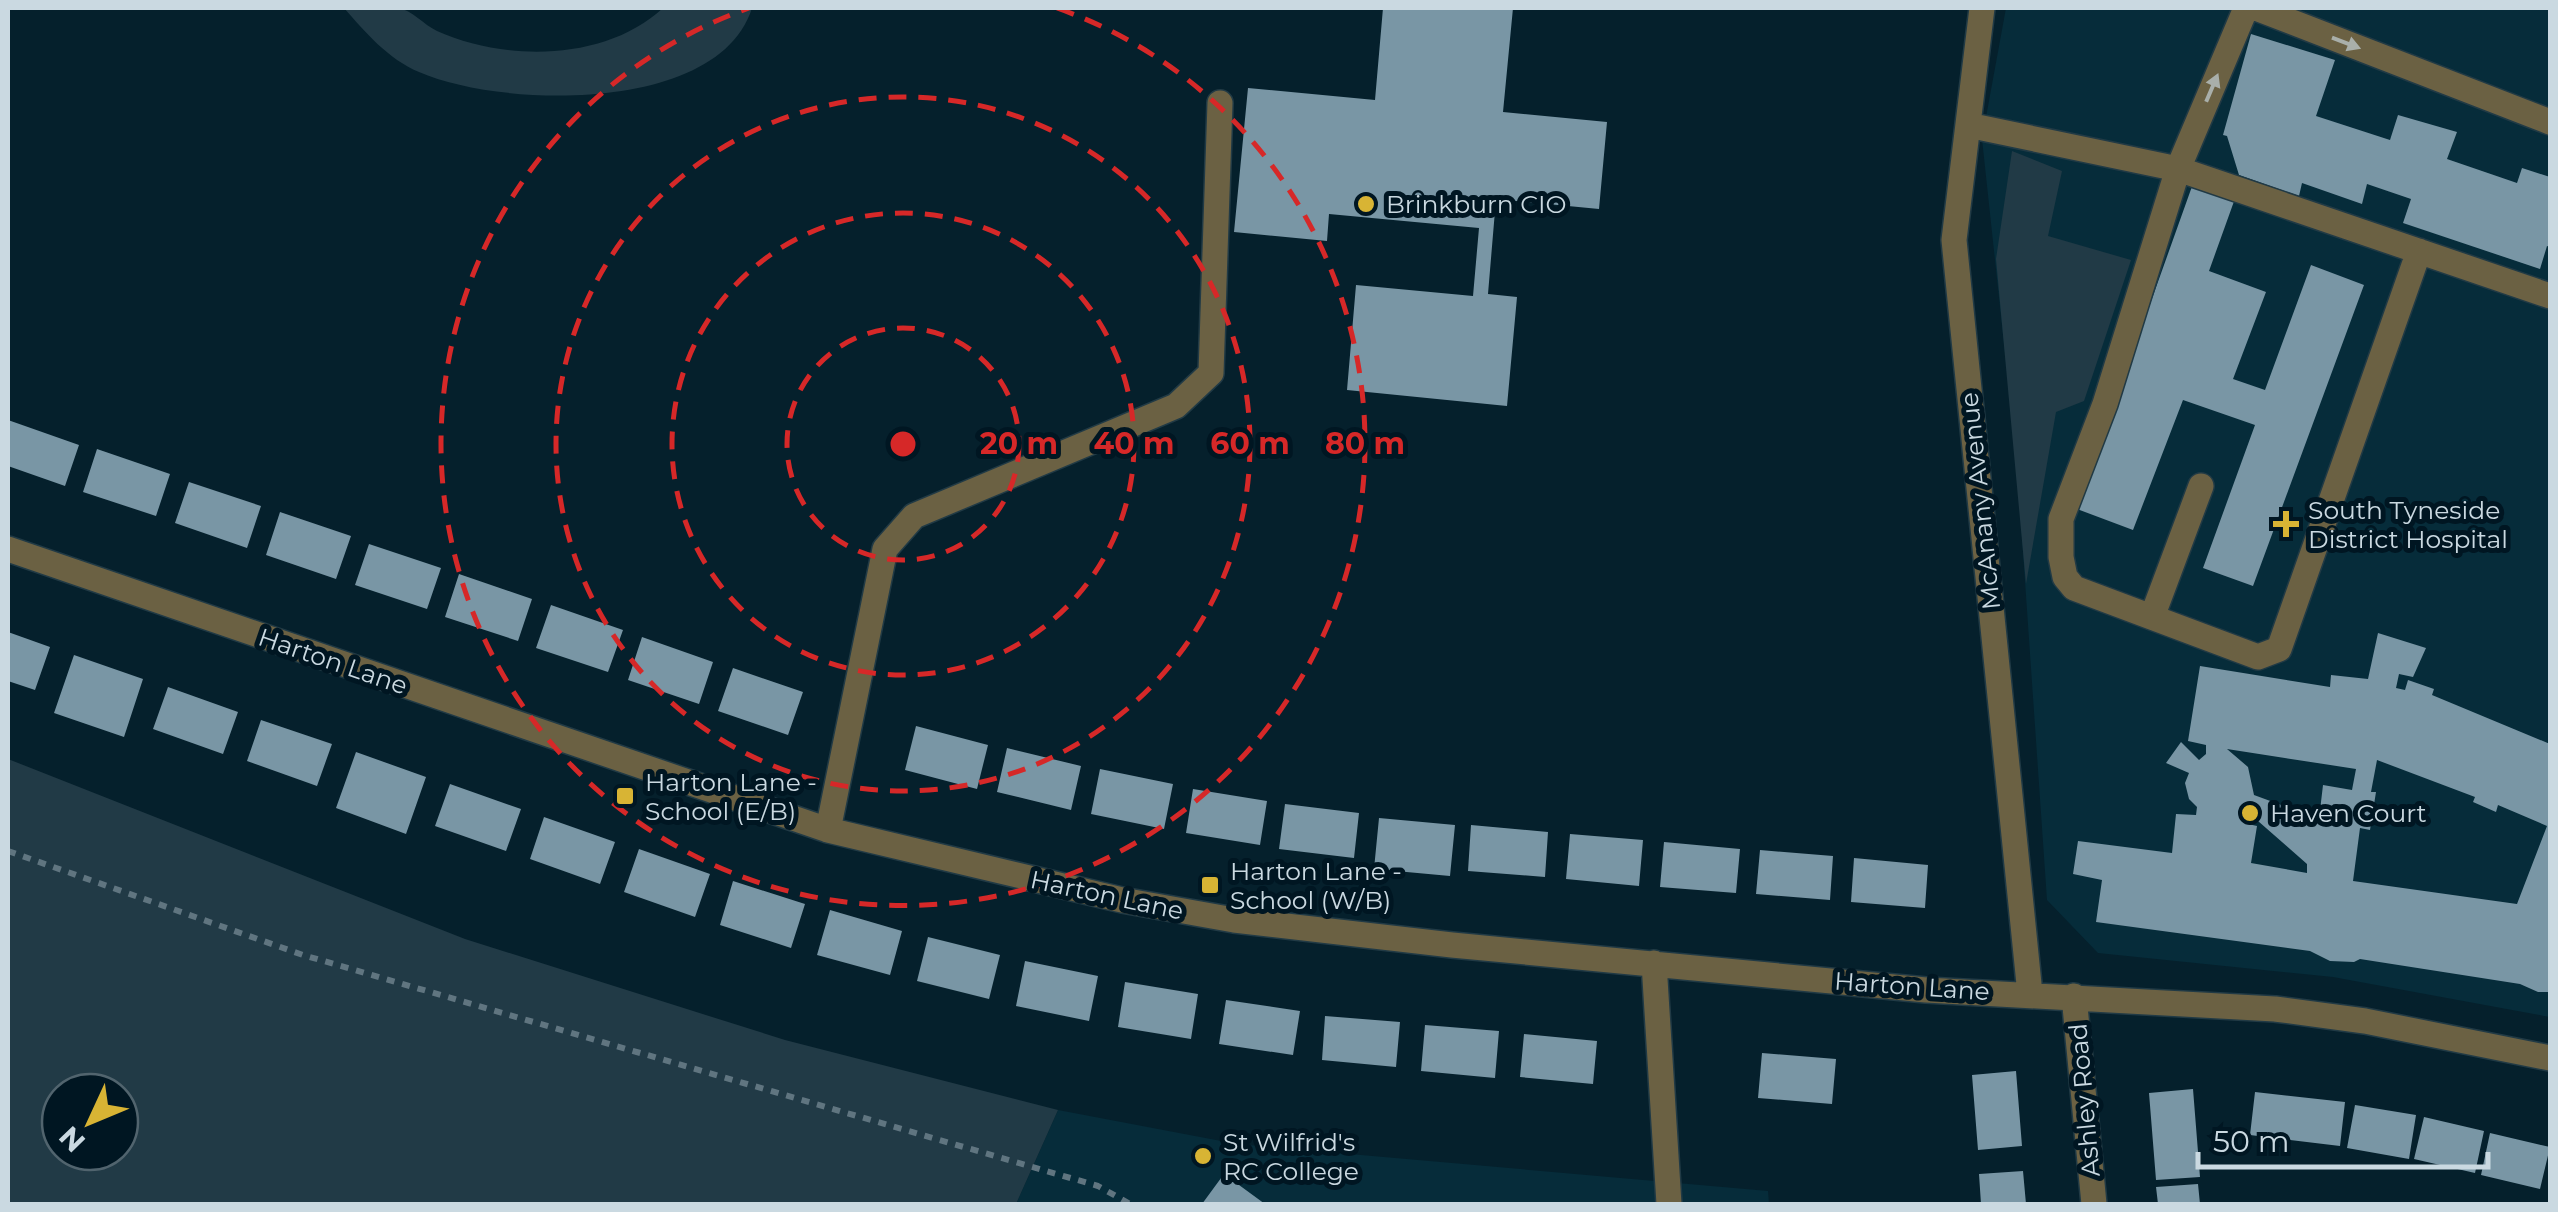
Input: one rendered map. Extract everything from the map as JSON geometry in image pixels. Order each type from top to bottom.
[{"type":"street","name":"McAnany Avenue","points":[[1982,8],[1954,240],[2030,994]]},
{"type":"street","points":[[2246,8],[2178,169],[2105,404],[2062,519],[2061,557],[2065,576],[2074,588],[2258,657],[2279,649],[2420,251]]},
{"type":"street","points":[[2256,8],[2550,122]]},
{"type":"street","points":[[828,830],[885,549],[914,516],[1176,406],[1210,373],[1220,103]]},
{"type":"street","points":[[1968,125],[2178,169],[2550,296]]},
{"type":"street","points":[[2152,617],[2201,486]]},
{"type":"street","name":"Harton Lane","points":[[8,549],[828,830],[1103,896],[1234,920],[1926,990],[2275,1009],[2364,1021],[2550,1058]]},
{"type":"street","points":[[1654,963],[1669,1204]]},
{"type":"street","name":"Ashley Road","points":[[2074,996],[2094,1204]]},
{"type":"path","points":[[8,851],[303,955],[1098,1186],[1130,1204]]},
{"type":"shaded area","points":[[344,8],[398,8],[437,31],[464,41],[493,48],[554,51],[613,38],[663,8],[752,8],[732,43],[698,68],[654,84],[604,93],[552,96],[455,84],[419,72],[387,52]]},
{"type":"shaded area","name":"South Tyneside District Hospital","points":[[2006,8],[2550,8],[2550,1017],[2333,977],[2098,953],[2047,900],[2017,465],[1982,139]]},
{"type":"shaded area","points":[[2012,151],[2062,171],[2048,236],[2131,260],[2084,401],[2056,412],[2026,584],[1996,259]]},
{"type":"shaded area","points":[[8,759],[465,939],[785,1040],[1058,1110],[1016,1204],[8,1204]]},
{"type":"shaded area","name":"St Wilfrid's RC College","points":[[1058,1110],[1237,1144],[1768,1191],[1769,1204],[1016,1204]]},
{"type":"building","name":"Brinkburn CIO","points":[[1383,8],[1513,8],[1503,112],[1607,122],[1599,209],[1496,199],[1488,294],[1517,297],[1507,406],[1347,390],[1356,285],[1473,296],[1479,228],[1329,214],[1327,241],[1234,232],[1248,88],[1375,100]]},
{"type":"building","points":[[2251,34],[2335,60],[2316,116],[2390,140],[2398,115],[2457,132],[2447,159],[2517,183],[2522,168],[2550,177],[2550,247],[2547,246],[2540,269],[2403,223],[2411,199],[2367,184],[2362,204],[2302,183],[2299,196],[2239,175],[2227,136],[2223,135]]},
{"type":"building","points":[[2195,178],[2237,193],[2209,271],[2266,292],[2233,379],[2265,390],[2311,265],[2364,285],[2253,586],[2203,568],[2255,425],[2183,400],[2133,530],[2077,509]]},
{"type":"building","points":[[8,420],[79,445],[65,486],[8,466]]},
{"type":"building","points":[[97,449],[170,474],[156,516],[83,492]]},
{"type":"building","points":[[189,482],[261,506],[247,548],[175,523]]},
{"type":"building","points":[[280,512],[351,536],[336,579],[266,555]]},
{"type":"building","points":[[369,544],[441,568],[427,609],[355,585]]},
{"type":"building","points":[[459,574],[532,599],[518,641],[445,617]]},
{"type":"building","points":[[551,605],[623,630],[608,672],[536,648]]},
{"type":"building","points":[[8,632],[50,647],[35,690],[8,681]]},
{"type":"building","name":"Haven Court","points":[[2378,633],[2426,648],[2413,677],[2399,674],[2396,688],[2405,690],[2408,680],[2434,689],[2432,695],[2550,744],[2550,992],[2360,959],[2330,961],[2310,951],[2096,922],[2102,880],[2073,874],[2078,841],[2172,853],[2176,814],[2196,815],[2197,807],[2189,799],[2185,783],[2189,773],[2166,763],[2181,742],[2199,760],[2206,754],[2206,745],[2188,741],[2200,666],[2330,687],[2331,675],[2368,679]],"holes":[[[2227,749],[2356,769],[2352,790],[2323,785],[2319,819],[2254,795],[2248,767]],[[2377,760],[2475,797],[2473,802],[2496,812],[2498,805],[2547,826],[2517,904],[2353,881],[2360,828],[2370,830],[2376,792],[2371,792]],[[2250,814],[2307,864],[2307,873],[2251,863],[2257,826],[2248,824]]]},
{"type":"building","points":[[642,637],[713,662],[699,704],[628,680]]},
{"type":"building","points":[[74,655],[143,679],[124,737],[54,713]]},
{"type":"building","points":[[733,668],[803,692],[788,735],[718,711]]},
{"type":"building","points":[[168,687],[238,712],[223,754],[153,729]]},
{"type":"building","points":[[261,720],[332,744],[317,786],[247,761]]},
{"type":"building","points":[[916,726],[988,745],[977,789],[905,770]]},
{"type":"building","points":[[1007,748],[1081,766],[1071,810],[997,792]]},
{"type":"building","points":[[356,752],[426,777],[406,834],[336,808]]},
{"type":"building","points":[[1100,769],[1173,784],[1164,829],[1091,814]]},
{"type":"building","points":[[450,784],[521,809],[506,851],[435,826]]},
{"type":"building","points":[[1193,789],[1267,801],[1260,845],[1186,833]]},
{"type":"building","points":[[1285,804],[1359,813],[1354,858],[1279,849]]},
{"type":"building","points":[[544,817],[615,842],[600,884],[530,859]]},
{"type":"building","points":[[1379,818],[1455,825],[1450,876],[1374,869]]},
{"type":"building","points":[[1471,825],[1548,832],[1545,877],[1468,871]]},
{"type":"building","points":[[1570,834],[1643,840],[1639,886],[1566,879]]},
{"type":"building","points":[[1664,842],[1740,849],[1736,893],[1660,887]]},
{"type":"building","points":[[639,849],[710,874],[695,917],[624,892]]},
{"type":"building","points":[[1760,850],[1833,856],[1830,900],[1756,894]]},
{"type":"building","points":[[1854,858],[1928,865],[1925,908],[1851,902]]},
{"type":"building","points":[[733,881],[805,904],[791,948],[720,925]]},
{"type":"building","points":[[830,910],[902,931],[890,975],[817,955]]},
{"type":"building","points":[[928,937],[1000,955],[989,999],[917,981]]},
{"type":"building","points":[[1025,961],[1098,976],[1089,1021],[1016,1006]]},
{"type":"building","points":[[1125,982],[1198,994],[1191,1039],[1118,1027]]},
{"type":"building","points":[[1226,1000],[1300,1011],[1293,1055],[1219,1044]]},
{"type":"building","points":[[1325,1016],[1400,1022],[1396,1067],[1322,1060]]},
{"type":"building","points":[[1425,1025],[1499,1031],[1495,1078],[1421,1071]]},
{"type":"building","points":[[1524,1034],[1597,1041],[1593,1084],[1520,1077]]},
{"type":"building","points":[[1762,1053],[1836,1059],[1832,1104],[1758,1098]]},
{"type":"building","points":[[2016,1071],[2022,1146],[1978,1150],[1972,1075]]},
{"type":"building","points":[[2193,1089],[2200,1177],[2156,1180],[2149,1093]]},
{"type":"building","points":[[2255,1092],[2345,1102],[2340,1146],[2250,1135]]},
{"type":"building","points":[[2355,1105],[2416,1115],[2409,1159],[2347,1148]]},
{"type":"building","points":[[2424,1117],[2484,1131],[2475,1173],[2414,1159]]},
{"type":"building","points":[[2490,1133],[2550,1147],[2540,1189],[2481,1175]]},
{"type":"building","points":[[2023,1171],[2026,1204],[1981,1204],[1979,1174]]},
{"type":"building","points":[[1224,1174],[1265,1204],[1202,1204]]},
{"type":"building","points":[[2198,1184],[2200,1204],[2158,1204],[2156,1187]]},
{"type":"place","name":"Brinkburn CIO","points":[[1366,204]]},
{"type":"place","name":"South Tyneside District Hospital","points":[[2286,524]]},
{"type":"place","name":"Harton Lane - School (E/B)","points":[[625,796]]},
{"type":"place","name":"Haven Court","points":[[2250,813]]},
{"type":"place","name":"Harton Lane - School (W/B)","points":[[1210,885]]},
{"type":"place","name":"St Wilfrid's RC College","points":[[1203,1156]]}]
